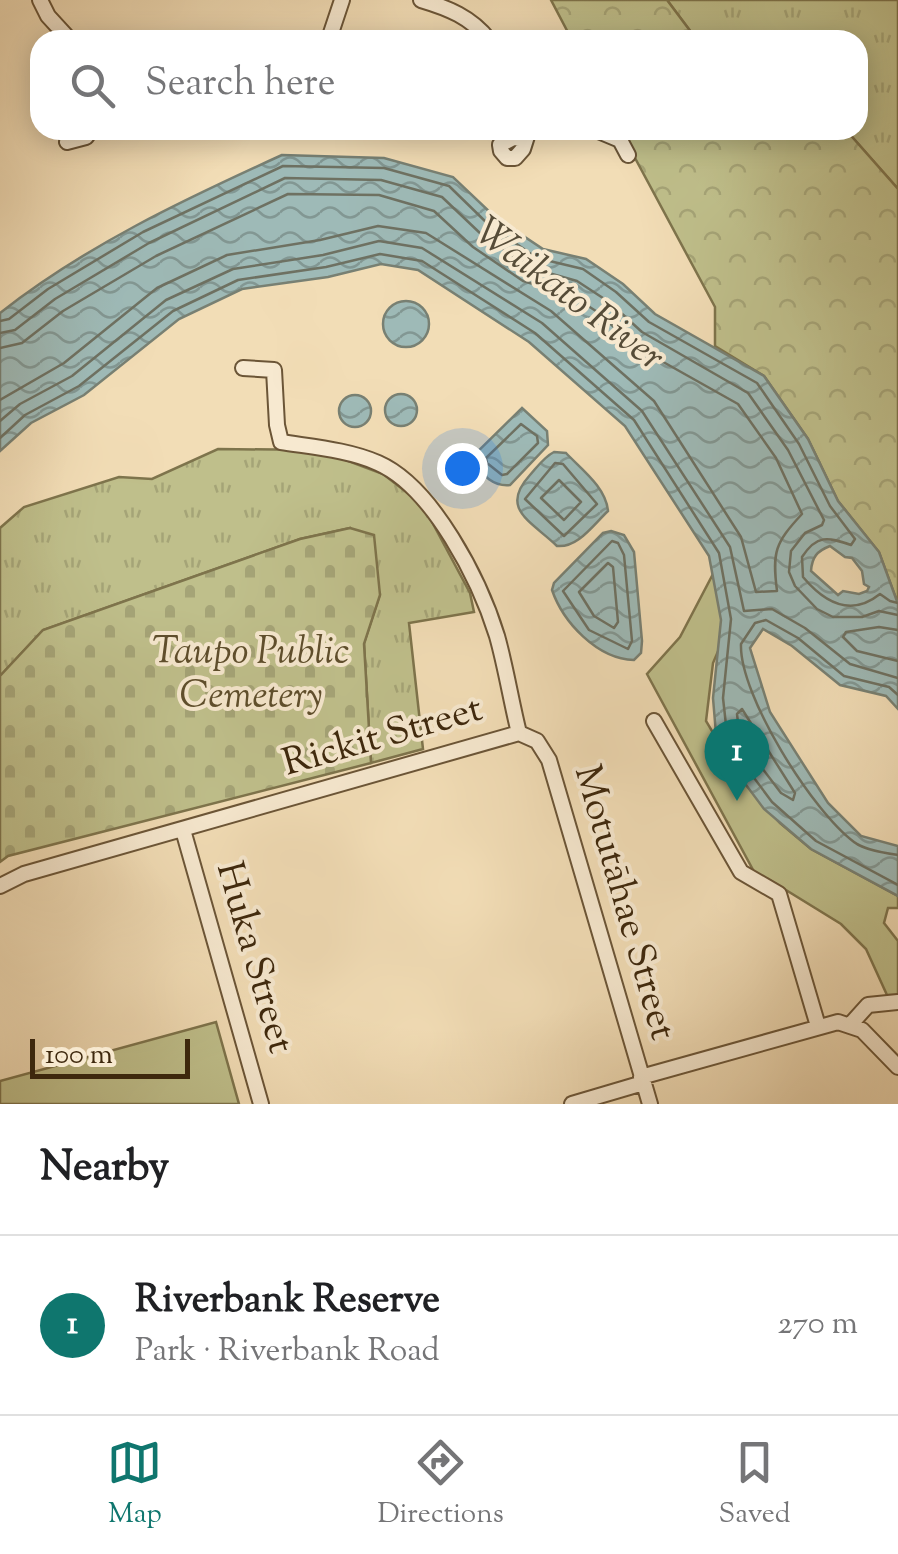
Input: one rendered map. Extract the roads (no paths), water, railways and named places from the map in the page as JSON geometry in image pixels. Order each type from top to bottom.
[{"type":"street","points":[[40,0],[61,30]]},
{"type":"street","points":[[332,30],[342,0]]},
{"type":"street","points":[[420,0],[454,11],[480,30]]},
{"type":"street","points":[[67,142],[75,140]]},
{"type":"street","points":[[620,140],[628,154]]},
{"type":"street","name":"Rickit Street","points":[[0,886],[24,874],[519,733],[506,668],[487,608],[429,505],[410,485],[378,462],[281,442],[276,425],[274,370],[243,368]]},
{"type":"street","points":[[654,721],[741,872],[779,894],[818,1026]]},
{"type":"street","name":"Motutāhae Street","points":[[519,733],[537,741],[549,760],[650,1104]]},
{"type":"street","name":"Huka Street","points":[[183,830],[261,1104]]},
{"type":"street","points":[[850,1024],[868,1005],[898,1002]]},
{"type":"street","points":[[572,1104],[838,1022],[870,1036],[898,1067]]},
{"type":"water","name":"Waikato River","points":[[282,155],[384,158],[453,177],[495,217],[543,249],[586,259],[623,284],[655,314],[764,376],[808,439],[838,501],[879,552],[898,604],[898,709],[886,696],[840,685],[792,646],[763,629],[750,648],[770,712],[828,803],[861,836],[898,846],[898,896],[811,849],[764,809],[717,746],[713,698],[721,620],[709,556],[625,426],[529,342],[418,270],[381,264],[328,277],[242,289],[179,319],[84,395],[31,423],[0,451],[0,313],[100,245]],"holes":[[[830,546],[852,558],[862,571],[867,591],[843,591],[838,595],[811,571],[816,555]]]},
{"type":"water","points":[[406,301],[422,308],[429,324],[422,340],[406,347],[390,340],[383,324],[390,308]]},
{"type":"water","points":[[401,394],[412,399],[417,410],[412,421],[401,426],[390,421],[385,410],[390,399]]},
{"type":"water","points":[[355,395],[366,400],[371,411],[366,422],[355,427],[344,422],[339,411],[344,400]]},
{"type":"water","points":[[522,408],[547,431],[548,445],[510,485],[497,484],[470,459]]},
{"type":"water","points":[[554,452],[566,453],[592,479],[603,494],[608,511],[585,534],[565,546],[557,546],[529,522],[518,506],[521,487]]},
{"type":"water","points":[[603,533],[624,535],[634,552],[642,641],[641,653],[634,660],[607,653],[583,637],[564,614],[552,590],[554,583]]},
{"type":"place","name":"Riverbank Reserve","points":[[737,801]]},
{"type":"park label","name":"Taupo Public Cemetery","points":[[251,676]]}]
